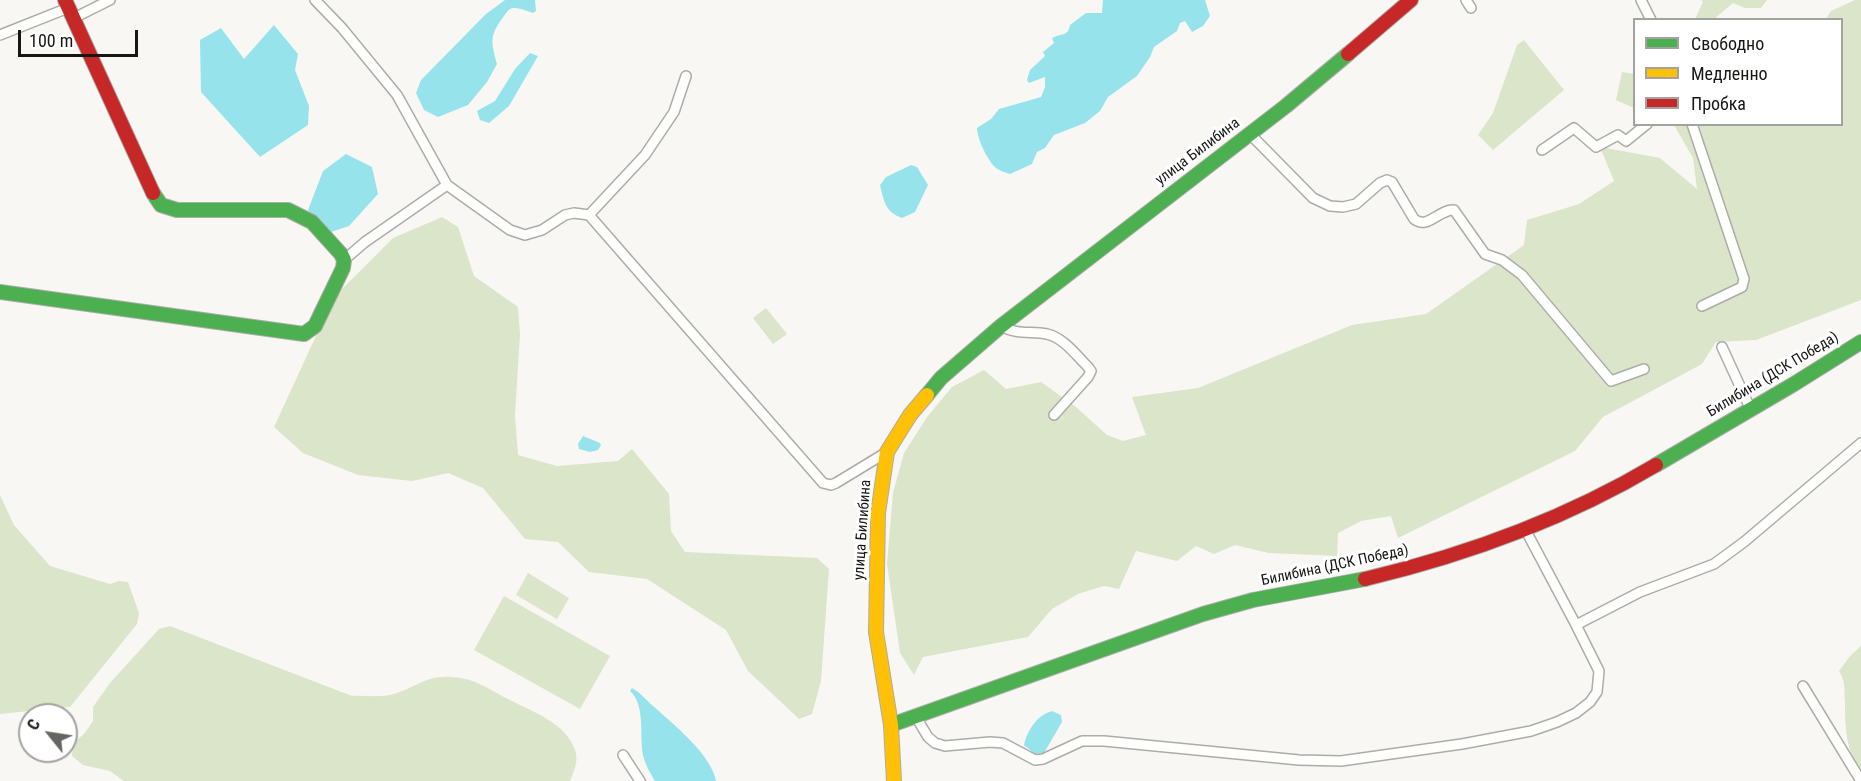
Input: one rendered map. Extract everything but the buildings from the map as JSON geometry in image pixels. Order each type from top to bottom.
[{"type":"street","points":[[0,35],[69,8],[110,0]]},
{"type":"street","points":[[315,0],[342,28],[397,95],[447,185],[510,230],[525,235],[542,230],[565,215],[574,213],[589,215],[823,483],[831,485],[836,483],[887,452]]},
{"type":"street","name":"улица Билибина","points":[[894,781],[891,725],[876,632],[878,513],[887,452],[910,415],[941,378],[1001,326],[1250,134],[1411,0]]},
{"type":"street","points":[[1641,0],[1650,18]]},
{"type":"street","points":[[69,8],[151,188],[162,205],[177,210],[220,212],[288,210],[297,212],[305,215],[315,224],[344,260]]},
{"type":"street","points":[[589,215],[645,155],[674,112],[686,76]]},
{"type":"street","points":[[1542,150],[1574,128],[1596,147],[1618,135],[1626,141],[1645,126]]},
{"type":"street","points":[[1693,126],[1744,279],[1742,287],[1702,306]]},
{"type":"street","points":[[1250,134],[1313,198],[1330,206],[1343,207],[1356,204],[1380,183],[1387,180],[1392,182],[1418,223],[1424,223],[1449,209],[1454,210],[1485,254],[1502,260],[1522,275],[1611,381],[1644,369]]},
{"type":"street","points":[[0,292],[304,334],[315,326],[343,268],[344,260],[364,242],[447,185]]},
{"type":"street","points":[[1001,326],[1012,332],[1049,335],[1061,340],[1091,371],[1054,415]]},
{"type":"street","name":"Билибина (ДСК Победа)","points":[[891,725],[1203,614],[1253,600],[1412,568],[1525,529],[1572,510],[1629,481],[1861,342]]},
{"type":"street","points":[[1722,347],[1750,408]]},
{"type":"street","points":[[1576,625],[1640,592],[1714,564],[1744,542],[1861,443]]},
{"type":"street","points":[[916,717],[928,737],[935,743],[945,746],[1003,743],[1035,760],[1044,759],[1082,741],[1104,741],[1299,760],[1341,761],[1531,731],[1576,713],[1590,702],[1597,692],[1599,671],[1525,529]]},
{"type":"street","points":[[1803,686],[1861,781]]},
{"type":"street","points":[[623,755],[640,781]]},
{"type":"green space","points":[[1701,0],[1767,0],[1761,8],[1745,8],[1733,3],[1715,18],[1695,18],[1703,2]]},
{"type":"green space","points":[[1855,0],[1861,0],[1861,300],[1756,340],[1716,342],[1702,364],[1603,417],[1575,451],[1398,538],[1391,516],[1361,521],[1338,533],[1337,556],[1268,553],[1235,545],[1214,554],[1196,546],[1177,561],[1136,551],[1119,589],[1104,586],[1078,594],[1052,609],[1028,637],[923,657],[914,675],[900,653],[887,564],[893,493],[904,453],[927,417],[952,387],[984,370],[1006,389],[1041,382],[1076,407],[1107,435],[1123,441],[1146,435],[1132,397],[1198,388],[1352,325],[1426,314],[1524,245],[1527,220],[1579,204],[1614,181],[1600,147],[1660,158],[1697,189],[1693,158],[1675,126],[1843,126],[1843,18],[1827,18],[1831,11]]},
{"type":"green space","points":[[1524,40],[1564,90],[1493,150],[1478,135],[1493,113],[1517,45]]},
{"type":"green space","points":[[1622,72],[1633,74],[1633,108],[1616,100]]},
{"type":"green space","points":[[442,217],[458,227],[474,276],[518,307],[520,334],[515,416],[518,455],[557,466],[618,461],[632,449],[669,494],[671,531],[685,552],[817,558],[829,569],[821,681],[812,714],[799,719],[748,671],[726,630],[647,579],[589,572],[558,542],[525,539],[483,488],[448,473],[412,481],[358,475],[303,453],[274,427],[334,297],[393,238]]},
{"type":"green space","points":[[766,308],[787,334],[773,344],[753,318]]},
{"type":"green space","points":[[0,495],[14,525],[50,566],[110,584],[119,581],[128,582],[139,613],[137,624],[73,703],[18,703],[18,712],[0,714]]},
{"type":"green space","points":[[528,573],[569,598],[557,619],[516,595]]},
{"type":"green space","points":[[504,596],[610,656],[580,709],[474,650]]},
{"type":"green space","points":[[170,626],[352,696],[389,695],[442,677],[475,682],[557,725],[571,741],[575,750],[576,762],[573,773],[570,781],[124,781],[110,771],[83,765],[78,761],[78,739],[93,721],[93,707],[110,683],[159,629]]},
{"type":"green space","points":[[1861,646],[1861,771],[1852,756],[1847,738],[1844,687],[1839,671]]},
{"type":"water","points":[[505,0],[535,0],[536,11],[533,13],[512,8],[499,23],[493,39],[497,64],[487,82],[468,105],[438,117],[424,110],[416,93],[421,80],[486,14]]},
{"type":"water","points":[[1103,0],[1205,0],[1210,16],[1203,26],[1192,32],[1185,21],[1180,23],[1177,31],[1154,47],[1137,76],[1108,97],[1100,111],[1085,123],[1054,135],[1045,148],[1037,152],[1032,164],[1010,174],[998,169],[984,150],[977,128],[991,119],[999,109],[1041,97],[1045,87],[1045,77],[1029,83],[1027,80],[1030,70],[1045,56],[1043,52],[1054,43],[1052,38],[1066,33],[1070,25],[1086,13],[1102,13]]},
{"type":"water","points":[[274,25],[298,54],[295,70],[309,106],[308,125],[260,157],[201,92],[200,40],[221,28],[244,59]]},
{"type":"water","points":[[530,53],[538,56],[509,106],[489,123],[480,120],[477,111],[495,101],[515,69]]},
{"type":"water","points":[[346,154],[372,167],[378,194],[349,226],[328,233],[308,210],[323,171]]},
{"type":"water","points":[[911,165],[917,167],[928,185],[915,212],[902,218],[889,209],[884,201],[880,185],[886,177]]},
{"type":"water","points":[[583,436],[600,443],[598,450],[590,452],[579,449],[578,444]]},
{"type":"water","points":[[632,688],[690,740],[707,761],[716,781],[655,781],[643,755],[640,712],[635,697],[630,691]]},
{"type":"water","points":[[1052,711],[1061,715],[1062,722],[1044,753],[1035,754],[1024,745],[1028,734],[1037,720]]},
{"type":"traffic: fast","points":[[927,395],[941,378],[1001,326],[1286,106],[1348,54]]},
{"type":"traffic: fast","points":[[0,292],[304,334],[315,326],[343,268],[344,260],[312,222],[288,210],[177,210],[161,205],[153,193]]},
{"type":"traffic: fast","points":[[1656,465],[1861,342]]},
{"type":"traffic: fast","points":[[891,725],[1203,614],[1253,600],[1365,579]]},
{"type":"traffic: slow","points":[[894,781],[891,725],[876,632],[878,513],[887,452],[910,415],[927,395]]},
{"type":"traffic: jam","points":[[65,0],[153,193]]},
{"type":"traffic: jam","points":[[1348,54],[1411,0]]},
{"type":"traffic: jam","points":[[1365,579],[1441,559],[1515,533],[1587,502],[1656,465]]}]
